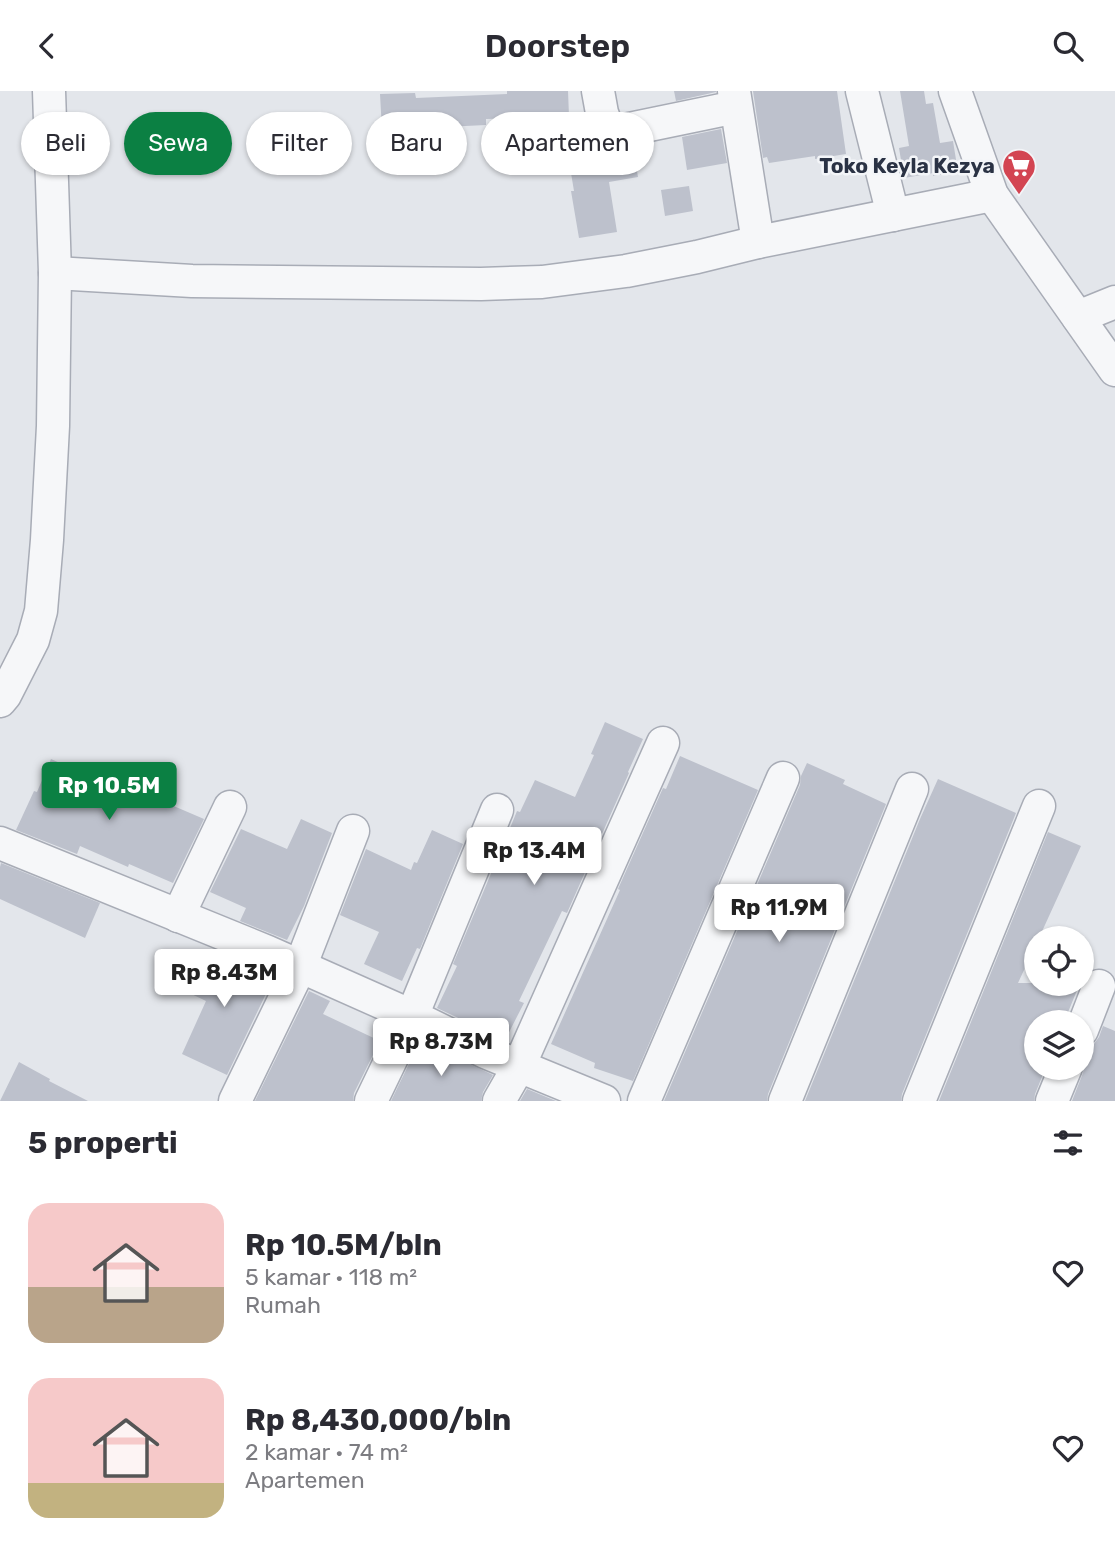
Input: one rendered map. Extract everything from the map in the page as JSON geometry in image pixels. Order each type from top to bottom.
[{"type":"street","points":[[0,701],[33,640],[41,611],[47,540],[53,426],[55,273],[49,91]]},
{"type":"street","points":[[598,91],[605,124],[615,132],[735,99],[758,242]]},
{"type":"street","points":[[862,91],[893,215]]},
{"type":"street","points":[[955,91],[992,195],[1115,370]]},
{"type":"street","points":[[55,273],[192,281],[542,282],[626,271],[992,195]]},
{"type":"street","points":[[1078,317],[1115,302]]},
{"type":"street","points":[[499,1101],[519,1066],[663,743]]},
{"type":"street","points":[[644,1101],[783,778]]},
{"type":"street","points":[[785,1101],[912,789]]},
{"type":"street","points":[[178,916],[230,807]]},
{"type":"street","points":[[919,1101],[1039,807]]},
{"type":"street","points":[[371,1101],[412,1016],[497,810]]},
{"type":"street","points":[[235,1101],[300,967],[353,831]]},
{"type":"street","points":[[0,843],[300,967],[412,1016],[485,1052],[604,1101]]},
{"type":"street","points":[[1090,1010],[1099,986]]},
{"type":"street","points":[[1052,1101],[1061,1080]]},
{"type":"building","points":[[507,91],[568,91],[569,112],[481,112],[481,125],[467,126],[467,112],[381,112],[380,94],[415,93],[416,98],[507,94]]},
{"type":"building","points":[[674,91],[716,91],[716,92],[676,101]]},
{"type":"building","points":[[753,91],[837,91],[846,154],[769,163],[767,157],[763,158]]},
{"type":"building","points":[[900,91],[924,91],[926,104],[933,103],[940,143],[953,141],[958,172],[904,178],[899,148],[909,146]]},
{"type":"building","points":[[721,129],[727,163],[687,170],[682,137]]},
{"type":"building","points":[[571,175],[638,175],[609,182],[617,232],[579,238],[571,191],[574,191]]},
{"type":"building","points":[[689,186],[693,211],[665,216],[661,190]]},
{"type":"building","points":[[605,722],[643,739],[567,913],[562,911],[519,1001],[524,1003],[505,1040],[437,1008],[457,966],[453,964],[517,811],[520,812],[535,780],[575,797]]},
{"type":"building","points":[[680,756],[758,790],[633,1081],[594,1068],[595,1063],[551,1044],[663,788],[666,789]]},
{"type":"building","points":[[51,759],[120,790],[122,787],[168,808],[169,804],[204,819],[173,883],[80,846],[77,854],[16,830]]},
{"type":"building","points":[[807,763],[845,780],[843,784],[886,804],[767,1101],[664,1101],[800,785]]},
{"type":"building","points":[[938,779],[1016,813],[901,1101],[805,1101],[920,819]]},
{"type":"building","points":[[301,819],[332,833],[304,906],[287,940],[240,921],[246,908],[210,892],[241,829],[287,849]]},
{"type":"building","points":[[432,830],[463,844],[420,949],[417,948],[402,981],[364,964],[379,932],[340,915],[366,849],[411,870]]},
{"type":"building","points":[[1048,832],[1081,846],[1044,926],[1024,926],[1024,970],[1018,983],[1024,983],[1024,996],[1075,996],[1069,1010],[1024,1010],[1024,1080],[1041,1080],[1034,1101],[939,1101]]},
{"type":"building","points":[[1,863],[100,903],[85,938],[0,899]]},
{"type":"building","points":[[224,954],[275,975],[227,1075],[182,1054],[206,1001],[179,988],[192,960],[215,971]]},
{"type":"building","points":[[309,991],[330,1001],[323,1014],[380,1041],[354,1093],[353,1101],[255,1101]]},
{"type":"building","points":[[1103,1026],[1115,1031],[1115,1101],[1072,1101],[1080,1080],[1094,1080],[1094,1044]]},
{"type":"building","points":[[420,1041],[493,1075],[481,1101],[391,1101]]},
{"type":"building","points":[[19,1062],[50,1079],[49,1081],[88,1101],[0,1101]]},
{"type":"building","points":[[527,1089],[556,1101],[520,1101]]},
{"type":"place","name":"Toko Keyla Kezya","points":[[1019,196]]}]
